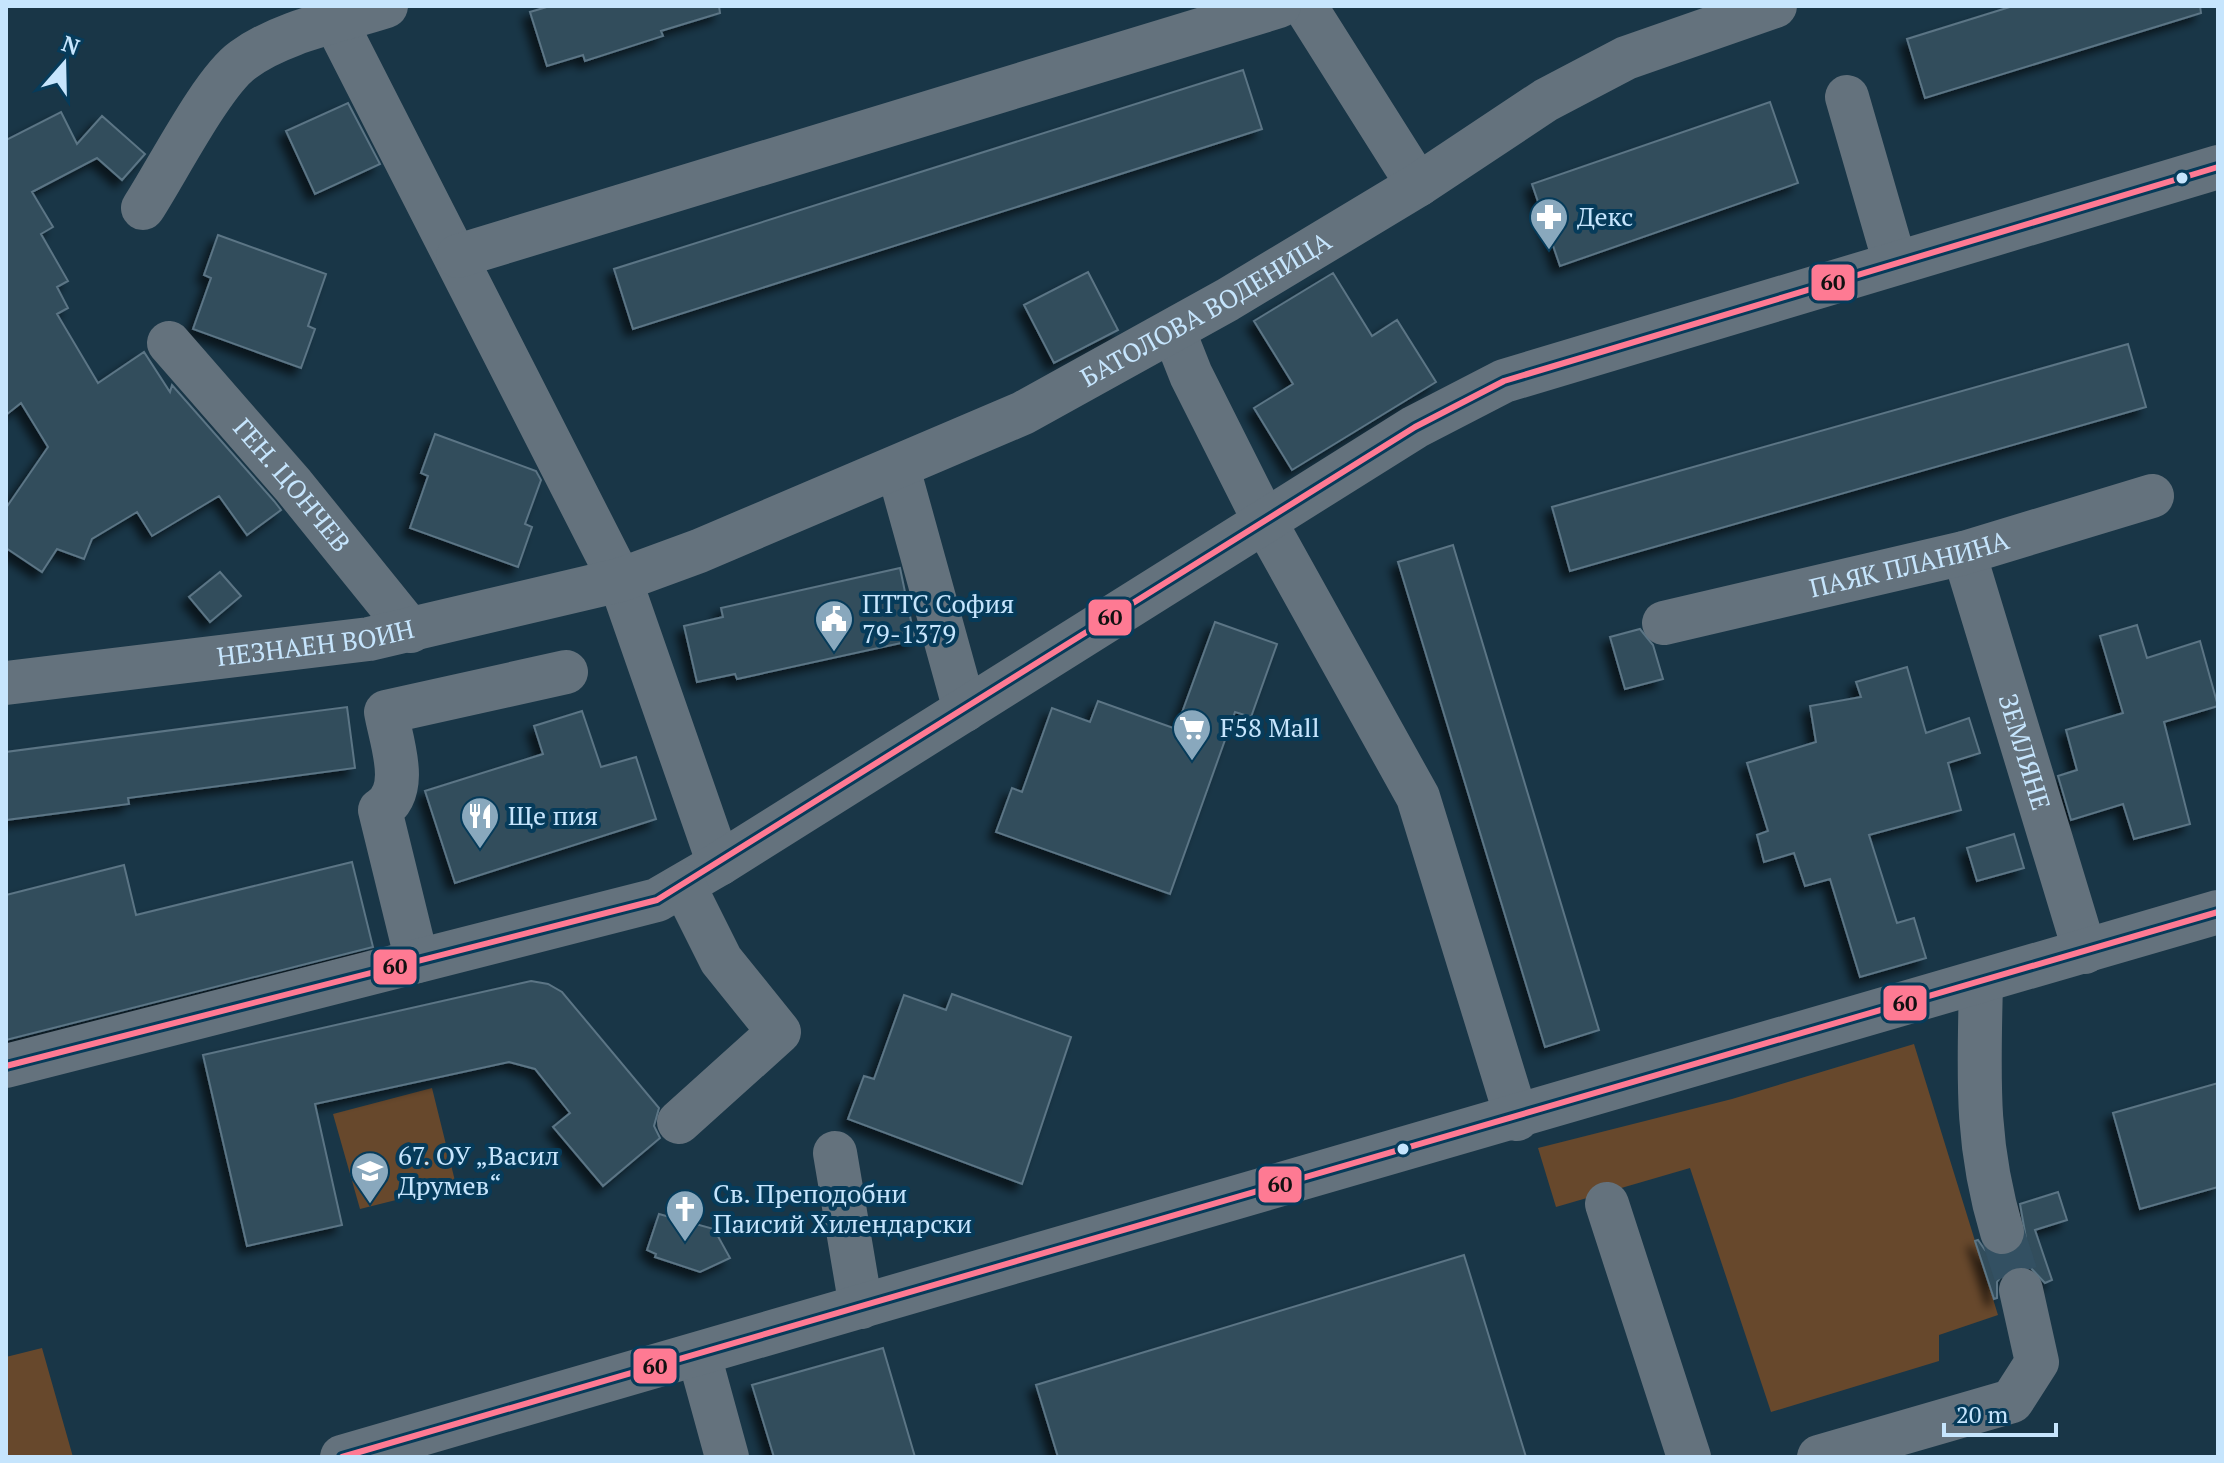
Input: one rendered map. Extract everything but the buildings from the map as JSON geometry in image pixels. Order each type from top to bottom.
[{"type":"street","points":[[143,208],[222,83],[241,61],[274,42],[386,6]]},
{"type":"street","points":[[1305,6],[1418,185]]},
{"type":"street","name":"БАТОЛОВА ВОДЕНИЦА","points":[[620,580],[898,468],[1023,413],[1174,332],[1418,185],[1546,100],[1626,58],[1775,6]]},
{"type":"street","points":[[458,256],[1252,9]]},
{"type":"street","points":[[336,23],[458,256],[620,580],[701,875],[721,960],[779,1032],[679,1122]]},
{"type":"street","points":[[1847,97],[1895,263]]},
{"type":"street","points":[[6,1066],[626,910],[701,875],[1415,427],[1504,381],[2218,167]]},
{"type":"street","points":[[1174,332],[1191,375],[1265,522],[1418,797],[1517,1119]]},
{"type":"street","name":"ГЕН. ЦОНЧЕВ","points":[[169,343],[293,485],[411,631]]},
{"type":"street","points":[[898,468],[965,710]]},
{"type":"street","name":"ПАЯК ПЛАНИНА","points":[[1664,623],[1964,553],[2152,496]]},
{"type":"street","name":"ЗЕМЛЯНЕ","points":[[1964,553],[2085,952]]},
{"type":"street","name":"НЕЗНАЕН ВОИН","points":[[6,683],[369,639],[620,580]]},
{"type":"street","points":[[417,961],[380,810],[392,803],[397,790],[386,712],[566,672]]},
{"type":"street","points":[[342,1457],[1517,1119],[2218,912]]},
{"type":"street","points":[[1981,982],[1980,1136],[1989,1187],[2002,1232]]},
{"type":"street","points":[[835,1153],[861,1307]]},
{"type":"street","points":[[1607,1204],[1689,1457]]},
{"type":"street","points":[[1819,1457],[2012,1401],[2037,1362],[2021,1290]]},
{"type":"street","points":[[699,1355],[727,1457]]},
{"type":"shaded area","points":[[1914,1044],[1998,1315],[1939,1335],[1939,1361],[1771,1412],[1690,1168],[1556,1207],[1538,1148],[1732,1099]]},
{"type":"shaded area","points":[[432,1088],[456,1185],[360,1209],[333,1114]]},
{"type":"shaded area","points":[[42,1348],[73,1457],[6,1457],[6,1357]]},
{"type":"tunnel","points":[[2002,1232],[2021,1290]]},
{"type":"transit line","name":"60","points":[[6,1066],[657,900],[1415,427],[1504,381],[2218,167]]},
{"type":"transit line","name":"60","points":[[342,1457],[2218,912]]},
{"type":"place","name":"Декс","points":[[1549,251]]},
{"type":"place","name":"ПТТС София 79-1379","points":[[834,653]]},
{"type":"place","name":"F58 Mall","points":[[1192,762]]},
{"type":"place","name":"Ще пия","points":[[480,850]]},
{"type":"place","name":"67. ОУ „Васил Друмев“","points":[[370,1205]]},
{"type":"place","name":"Св. Преподобни Паисий Хилендарски","points":[[685,1243]]}]
